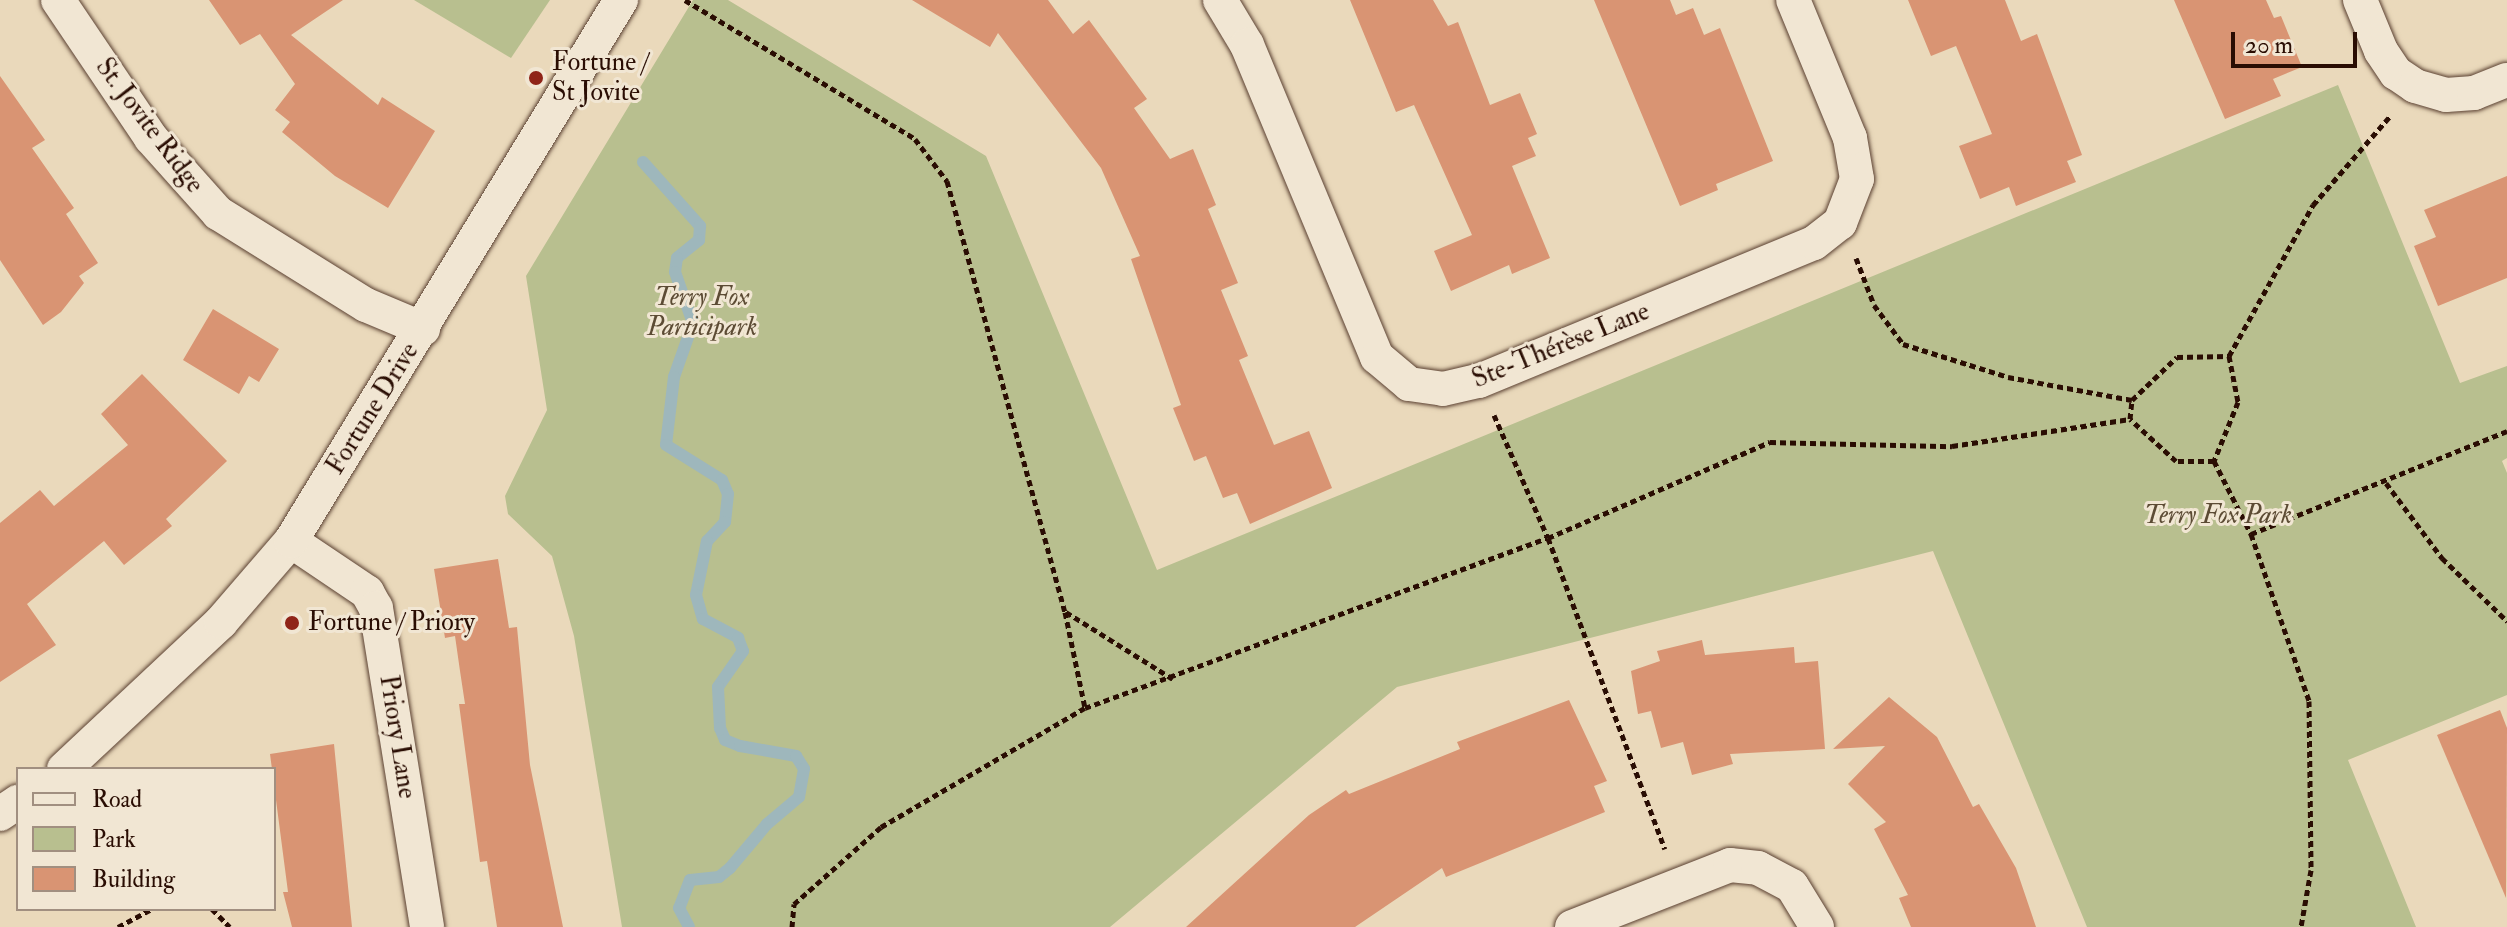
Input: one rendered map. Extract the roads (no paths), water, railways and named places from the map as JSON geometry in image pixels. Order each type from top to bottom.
[{"type":"street","name":"St. Jovite Ridge","points":[[58,0],[151,138],[218,213],[366,305],[423,329]]},
{"type":"street","name":"Fortune Drive","points":[[66,767],[221,622],[291,541],[621,0]]},
{"type":"street","name":"Ste-Thérèse Lane","points":[[1220,0],[1247,45],[1377,357],[1409,384],[1443,389],[1479,381],[1814,243],[1840,223],[1857,179],[1850,138],[1793,0]]},
{"type":"street","points":[[2360,0],[2381,51],[2396,73],[2415,86],[2446,95],[2474,93],[2507,80]]},
{"type":"street","name":"Priory Lane","points":[[291,541],[358,584],[376,608],[427,927]]},
{"type":"street","points":[[1572,927],[1730,865],[1758,868],[1792,886],[1817,927]]},
{"type":"waterway","points":[[643,162],[700,226],[699,240],[677,258],[675,272],[693,323],[674,377],[666,445],[722,480],[728,494],[725,522],[707,541],[696,595],[703,619],[738,638],[743,651],[718,687],[720,728],[725,740],[740,746],[796,756],[804,769],[799,797],[767,824],[730,868],[719,877],[690,880],[679,908],[689,927]]},
{"type":"place","name":"Fortune / St Jovite","points":[[536,78]]},
{"type":"place","name":"Fortune / Priory","points":[[292,623]]},
{"type":"park label","name":"Terry Fox Participark","points":[[702,313]]},
{"type":"park label","name":"Terry Fox Park","points":[[2218,516]]}]
